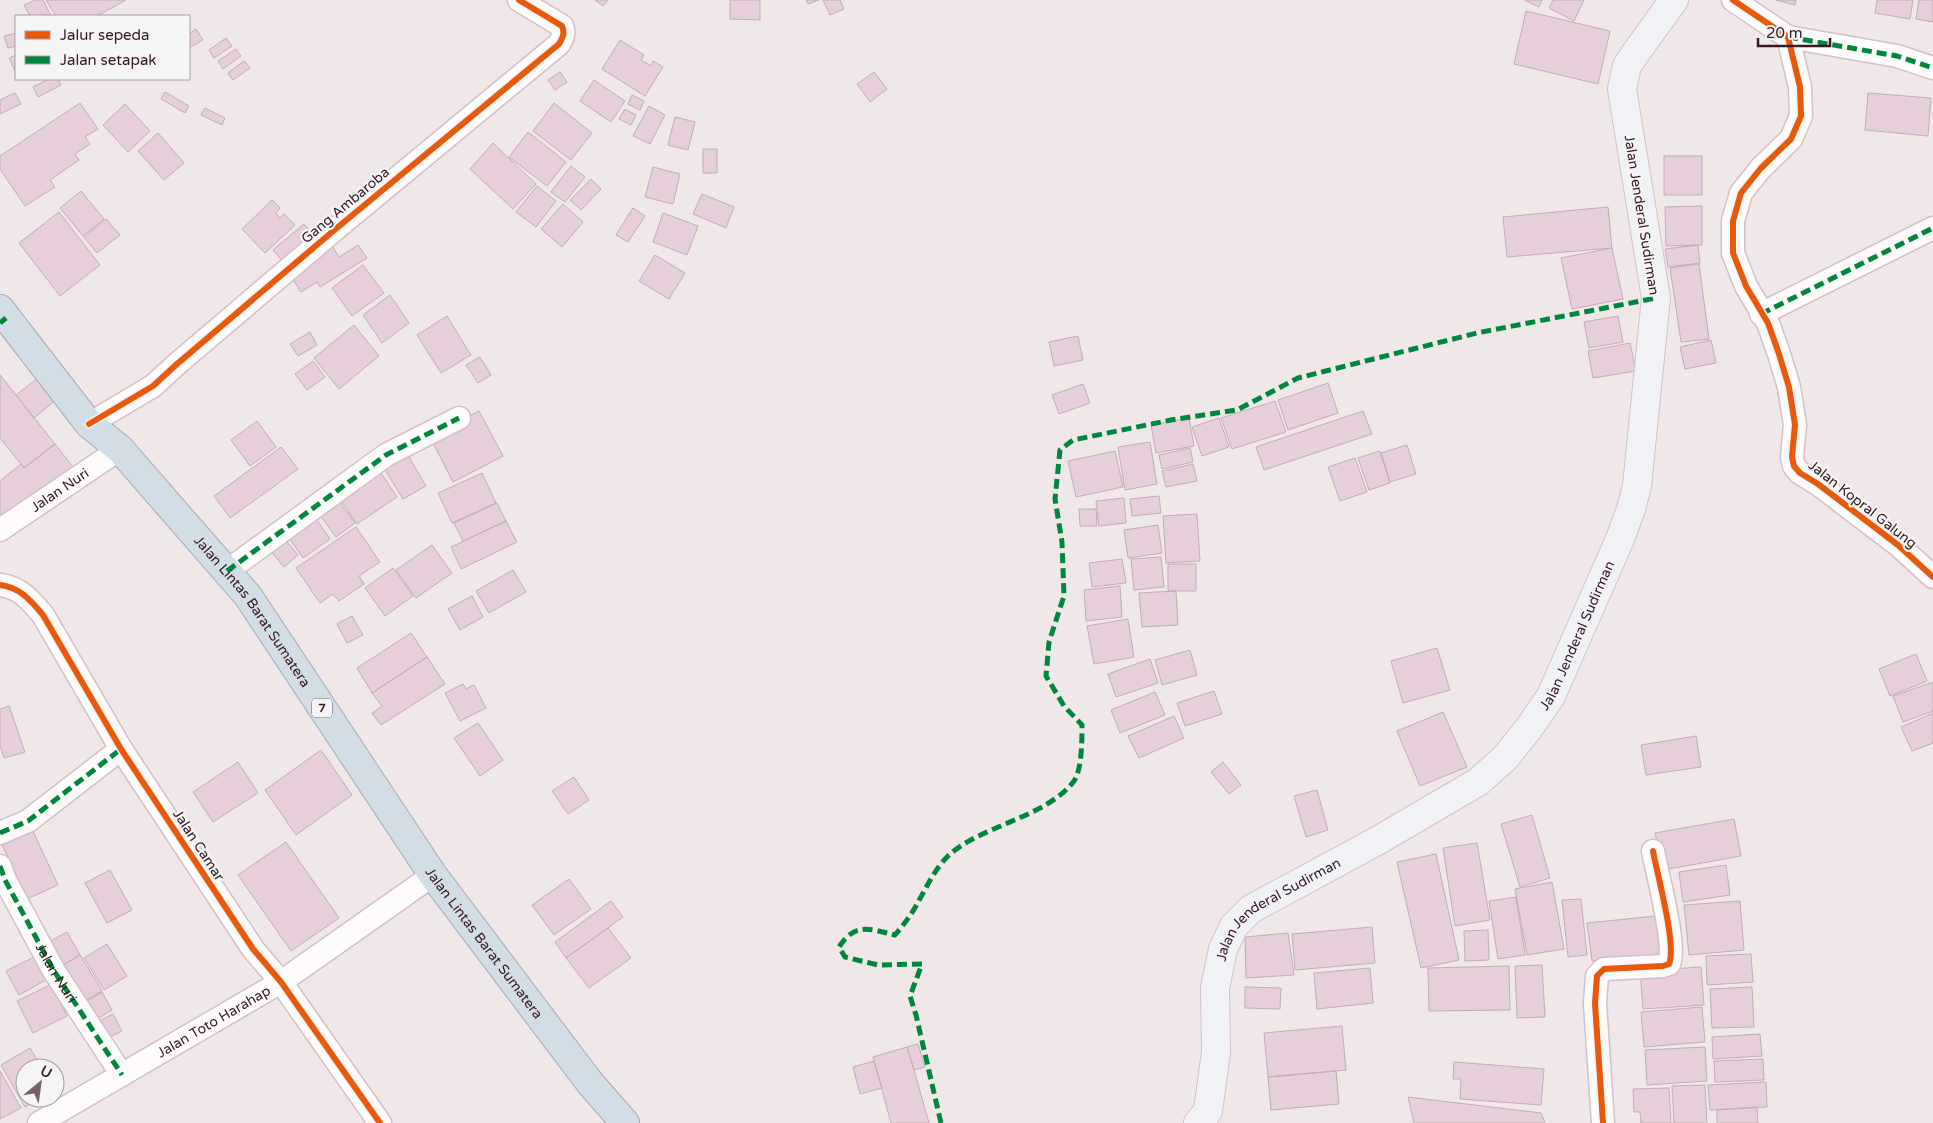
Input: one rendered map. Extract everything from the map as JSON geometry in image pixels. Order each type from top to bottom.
[{"type":"highway","name":"Jalan Lintas Barat Sumatera","points":[[2,316],[89,424],[120,449],[227,571],[253,604],[433,875],[590,1083],[625,1123]]},
{"type":"main road","name":"Jalan Jenderal Sudirman","points":[[1198,1123],[1208,1111],[1216,1052],[1215,988],[1223,949],[1234,926],[1251,909],[1377,841],[1478,782],[1506,757],[1551,696],[1620,538],[1637,486],[1656,298],[1622,89],[1627,66],[1674,0]]},
{"type":"street","name":"Gang Ambaroba","points":[[89,424],[153,386],[332,232],[559,44],[563,38],[564,31],[562,26],[519,0]]},
{"type":"street","points":[[1733,0],[1788,36],[1897,56],[1933,68]]},
{"type":"street","name":"Jalan Kopral Galung","points":[[1788,36],[1800,87],[1801,116],[1791,139],[1761,168],[1741,193],[1733,221],[1733,253],[1746,286],[1768,324],[1789,387],[1795,425],[1792,457],[1794,466],[1800,474],[1818,484],[1898,545],[1933,577]]},
{"type":"street","points":[[1762,314],[1933,228]]},
{"type":"street","points":[[227,571],[386,455],[459,418]]},
{"type":"street","name":"Jalan Nuri","points":[[0,530],[120,449]]},
{"type":"street","name":"Jalan Camar","points":[[0,585],[16,589],[30,599],[43,615],[121,749],[253,949],[281,982],[380,1123]]},
{"type":"street","points":[[0,833],[28,821],[121,749]]},
{"type":"street","points":[[1603,1123],[1595,1003],[1597,976],[1604,970],[1663,966],[1669,964],[1671,959],[1670,935],[1653,851]]},
{"type":"street","name":"Jalan Nuri","points":[[0,866],[5,880],[54,972],[122,1076]]},
{"type":"street","name":"Jalan Toto Harahap","points":[[39,1123],[281,982],[433,875]]},
{"type":"building","points":[[35,0],[43,0],[50,15],[29,15],[24,5]]},
{"type":"building","points":[[46,0],[126,0],[99,15],[55,15]]},
{"type":"building","points":[[595,0],[608,0],[603,6]]},
{"type":"building","points":[[730,0],[760,0],[760,20],[730,19]]},
{"type":"building","points":[[806,0],[819,0],[808,4]]},
{"type":"building","points":[[823,0],[840,0],[844,9],[830,15]]},
{"type":"building","points":[[1524,0],[1542,0],[1539,7]]},
{"type":"building","points":[[1553,0],[1584,0],[1574,21],[1549,8]]},
{"type":"building","points":[[1776,0],[1796,0],[1795,5]]},
{"type":"building","points":[[1877,0],[1913,0],[1910,19],[1875,13]]},
{"type":"building","points":[[1919,0],[1933,0],[1933,22],[1916,19]]},
{"type":"building","points":[[1526,11],[1610,31],[1598,84],[1514,64]]},
{"type":"building","points":[[196,29],[203,40],[190,47],[190,33]]},
{"type":"building","points":[[15,33],[15,46],[8,48],[4,36]]},
{"type":"building","points":[[226,38],[232,46],[214,58],[209,50]]},
{"type":"building","points":[[620,40],[644,55],[641,60],[651,66],[653,61],[663,67],[645,96],[602,69]]},
{"type":"building","points":[[236,49],[241,56],[223,69],[218,61]]},
{"type":"building","points":[[15,55],[15,71],[9,58]]},
{"type":"building","points":[[244,61],[250,68],[233,80],[228,73]]},
{"type":"building","points":[[560,72],[567,82],[555,90],[548,80]]},
{"type":"building","points":[[874,72],[887,89],[870,102],[857,84]]},
{"type":"building","points":[[47,80],[58,80],[61,85],[38,97],[33,87]]},
{"type":"building","points":[[594,80],[625,101],[611,122],[580,101]]},
{"type":"building","points":[[165,92],[189,106],[185,113],[161,99]]},
{"type":"building","points":[[15,93],[21,104],[0,114],[0,100]]},
{"type":"building","points":[[1868,93],[1931,98],[1928,136],[1865,130]]},
{"type":"building","points":[[632,95],[644,101],[640,110],[628,104]]},
{"type":"building","points":[[80,103],[98,129],[85,137],[90,144],[75,154],[79,160],[50,180],[55,187],[25,206],[0,169],[0,156]]},
{"type":"building","points":[[554,103],[592,133],[571,160],[533,131]]},
{"type":"building","points":[[125,104],[150,131],[128,152],[103,125]]},
{"type":"building","points":[[649,106],[665,115],[650,144],[633,136]]},
{"type":"building","points":[[205,108],[225,118],[222,125],[201,115]]},
{"type":"building","points":[[625,109],[636,115],[631,125],[619,119]]},
{"type":"building","points":[[675,117],[695,122],[688,150],[668,145]]},
{"type":"building","points":[[528,132],[566,162],[547,186],[509,157]]},
{"type":"building","points":[[158,133],[184,163],[164,180],[138,151]]},
{"type":"building","points":[[493,143],[536,184],[513,209],[470,169]]},
{"type":"building","points":[[703,149],[717,149],[717,173],[703,173]]},
{"type":"building","points":[[1664,156],[1702,156],[1702,195],[1664,195]]},
{"type":"building","points":[[571,166],[585,177],[565,202],[551,192]]},
{"type":"building","points":[[653,167],[680,174],[673,204],[645,197]]},
{"type":"building","points":[[591,179],[601,189],[581,210],[570,200]]},
{"type":"building","points":[[537,186],[556,201],[536,227],[516,212]]},
{"type":"building","points":[[81,191],[104,219],[83,236],[60,208]]},
{"type":"building","points":[[702,194],[734,207],[726,228],[693,214]]},
{"type":"building","points":[[272,200],[280,208],[276,213],[280,218],[284,214],[295,225],[265,253],[242,229]]},
{"type":"building","points":[[563,204],[583,222],[562,247],[541,229]]},
{"type":"building","points":[[1702,206],[1702,245],[1666,246],[1665,207]]},
{"type":"building","points":[[1608,207],[1612,248],[1507,257],[1503,217]]},
{"type":"building","points":[[633,208],[645,216],[628,242],[616,235]]},
{"type":"building","points":[[59,212],[100,265],[60,296],[19,243]]},
{"type":"building","points":[[663,213],[698,226],[687,255],[653,242]]},
{"type":"building","points":[[106,219],[120,235],[97,253],[84,237]]},
{"type":"building","points":[[304,224],[318,240],[287,266],[273,250]]},
{"type":"building","points":[[358,245],[367,258],[320,287],[317,282],[301,292],[289,273],[332,246],[339,257]]},
{"type":"building","points":[[1698,245],[1700,263],[1668,267],[1665,249]]},
{"type":"building","points":[[1612,248],[1623,299],[1572,309],[1561,258]]},
{"type":"building","points":[[655,255],[685,273],[669,299],[639,281]]},
{"type":"building","points":[[1699,264],[1709,339],[1681,342],[1670,268]]},
{"type":"building","points":[[363,265],[384,293],[352,316],[332,288]]},
{"type":"building","points":[[390,295],[409,323],[382,343],[363,315]]},
{"type":"building","points":[[447,316],[471,355],[441,373],[417,335]]},
{"type":"building","points":[[1618,316],[1623,342],[1589,348],[1584,322]]},
{"type":"building","points":[[354,325],[379,356],[339,389],[314,358]]},
{"type":"building","points":[[310,332],[317,345],[298,356],[290,344]]},
{"type":"building","points":[[1078,336],[1083,360],[1054,366],[1049,342]]},
{"type":"building","points":[[1711,340],[1716,363],[1685,369],[1680,347]]},
{"type":"building","points":[[1630,343],[1636,371],[1593,378],[1588,351]]},
{"type":"building","points":[[480,357],[491,375],[478,383],[466,365]]},
{"type":"building","points":[[313,361],[325,377],[307,390],[295,374]]},
{"type":"building","points":[[0,375],[55,444],[24,468],[0,438]]},
{"type":"building","points":[[39,377],[57,399],[34,418],[16,395]]},
{"type":"building","points":[[1328,383],[1338,413],[1288,430],[1278,400]]},
{"type":"building","points":[[1083,384],[1090,403],[1059,414],[1052,395]]},
{"type":"building","points":[[1275,401],[1286,432],[1232,449],[1221,418]]},
{"type":"building","points":[[479,411],[503,456],[453,482],[430,437]]},
{"type":"building","points":[[1363,411],[1372,434],[1264,470],[1256,447]]},
{"type":"building","points":[[1189,418],[1194,446],[1156,453],[1151,425]]},
{"type":"building","points":[[1219,418],[1229,447],[1202,456],[1192,427]]},
{"type":"building","points":[[257,421],[276,447],[250,466],[231,440]]},
{"type":"building","points":[[1150,442],[1157,484],[1125,490],[1118,447]]},
{"type":"building","points":[[55,444],[73,467],[0,525],[0,481],[21,464],[24,468]]},
{"type":"building","points":[[1407,445],[1416,474],[1390,482],[1381,453]]},
{"type":"building","points":[[281,447],[298,469],[230,518],[214,496]]},
{"type":"building","points":[[1190,448],[1193,462],[1162,469],[1159,455]]},
{"type":"building","points":[[1115,451],[1123,487],[1076,497],[1068,461]]},
{"type":"building","points":[[1380,451],[1390,483],[1369,490],[1358,458]]},
{"type":"building","points":[[406,452],[426,486],[403,499],[382,465]]},
{"type":"building","points":[[1355,458],[1367,492],[1340,501],[1328,467]]},
{"type":"building","points":[[1193,464],[1197,481],[1166,487],[1162,471]]},
{"type":"building","points":[[377,467],[397,497],[357,524],[337,495]]},
{"type":"building","points":[[482,473],[496,503],[452,523],[438,493]]},
{"type":"building","points":[[334,495],[355,523],[336,537],[316,510]]},
{"type":"building","points":[[1159,496],[1161,513],[1132,516],[1130,499]]},
{"type":"building","points":[[1124,498],[1126,523],[1099,526],[1096,501]]},
{"type":"building","points":[[497,503],[506,521],[463,541],[454,523]]},
{"type":"building","points":[[1079,509],[1096,509],[1097,526],[1080,526]]},
{"type":"building","points":[[312,513],[330,539],[303,558],[285,532]]},
{"type":"building","points":[[1197,514],[1200,561],[1166,563],[1163,516]]},
{"type":"building","points":[[506,521],[517,542],[461,569],[451,547]]},
{"type":"building","points":[[1158,525],[1162,553],[1128,558],[1124,530]]},
{"type":"building","points":[[356,527],[380,562],[359,576],[364,584],[339,601],[333,594],[320,603],[296,568]]},
{"type":"building","points":[[282,536],[298,555],[284,567],[268,548]]},
{"type":"building","points":[[432,545],[452,573],[416,598],[396,570]]},
{"type":"building","points":[[1161,557],[1164,587],[1134,590],[1131,559]]},
{"type":"building","points":[[1122,559],[1126,583],[1092,587],[1089,563]]},
{"type":"building","points":[[1168,564],[1196,564],[1196,591],[1168,591]]},
{"type":"building","points":[[393,568],[413,596],[385,616],[365,588]]},
{"type":"building","points":[[513,570],[526,592],[489,613],[476,591]]},
{"type":"building","points":[[1120,586],[1122,617],[1086,621],[1084,590]]},
{"type":"building","points":[[1176,591],[1178,625],[1142,627],[1139,593]]},
{"type":"building","points":[[472,596],[483,617],[460,630],[448,609]]},
{"type":"building","points":[[352,616],[363,635],[347,643],[337,624]]},
{"type":"building","points":[[1128,619],[1134,657],[1094,664],[1087,626]]},
{"type":"building","points":[[411,633],[427,657],[372,693],[357,668]]},
{"type":"building","points":[[1437,648],[1450,690],[1403,703],[1391,661]]},
{"type":"building","points":[[1190,650],[1197,675],[1162,685],[1155,660]]},
{"type":"building","points":[[1916,654],[1927,681],[1890,696],[1879,669]]},
{"type":"building","points":[[427,657],[445,684],[381,725],[372,713],[382,706],[372,693]]},
{"type":"building","points":[[1150,659],[1158,683],[1116,697],[1108,674]]},
{"type":"building","points":[[1933,682],[1933,711],[1903,722],[1893,696]]},
{"type":"building","points":[[463,684],[466,689],[474,685],[486,708],[460,721],[445,693]]},
{"type":"building","points":[[1214,691],[1222,714],[1185,726],[1177,703]]},
{"type":"building","points":[[1155,692],[1165,715],[1120,733],[1111,710]]},
{"type":"building","points":[[9,706],[25,752],[4,758],[0,745],[0,709]]},
{"type":"building","points":[[1443,712],[1467,767],[1420,786],[1397,731]]},
{"type":"building","points":[[1933,713],[1933,743],[1912,751],[1901,727]]},
{"type":"building","points":[[1174,716],[1184,738],[1139,758],[1128,736]]},
{"type":"building","points":[[478,723],[503,760],[480,776],[454,738]]},
{"type":"building","points":[[1696,736],[1701,767],[1646,775],[1641,745]]},
{"type":"building","points":[[321,750],[352,795],[296,835],[265,790]]},
{"type":"building","points":[[238,762],[258,793],[213,822],[193,792]]},
{"type":"building","points":[[1223,762],[1241,785],[1229,794],[1211,772]]},
{"type":"building","points":[[574,777],[589,800],[568,814],[552,791]]},
{"type":"building","points":[[1317,790],[1328,830],[1306,837],[1294,796]]},
{"type":"building","points":[[1532,815],[1550,878],[1520,887],[1501,824]]},
{"type":"building","points":[[1734,819],[1741,856],[1663,870],[1655,833]]},
{"type":"building","points":[[31,827],[58,885],[27,899],[0,840]]},
{"type":"building","points":[[286,842],[339,918],[291,951],[238,875]]},
{"type":"building","points":[[1477,843],[1490,920],[1455,926],[1443,848]]},
{"type":"building","points":[[1436,854],[1459,960],[1421,968],[1397,862]]},
{"type":"building","points":[[1726,865],[1730,895],[1683,902],[1679,872]]},
{"type":"building","points":[[110,870],[132,910],[107,923],[85,883]]},
{"type":"building","points":[[569,879],[591,909],[554,935],[532,905]]},
{"type":"building","points":[[1552,882],[1564,949],[1527,955],[1515,889]]},
{"type":"building","points":[[1516,897],[1525,955],[1498,959],[1489,901]]},
{"type":"building","points":[[1581,899],[1587,955],[1568,957],[1562,900]]},
{"type":"building","points":[[611,901],[623,917],[566,958],[555,942]]},
{"type":"building","points":[[1740,901],[1744,950],[1689,955],[1684,905]]},
{"type":"building","points":[[1656,916],[1660,954],[1592,961],[1587,923]]},
{"type":"building","points":[[1372,927],[1375,963],[1295,970],[1292,934]]},
{"type":"building","points":[[608,928],[631,958],[589,988],[566,958]]},
{"type":"building","points":[[1488,930],[1489,960],[1465,961],[1464,931]]},
{"type":"building","points":[[67,932],[80,955],[60,967],[47,943]]},
{"type":"building","points":[[1288,933],[1294,975],[1246,978],[1245,937]]},
{"type":"building","points":[[107,944],[127,976],[104,990],[84,958]]},
{"type":"building","points":[[1751,954],[1753,982],[1707,985],[1706,956]]},
{"type":"building","points":[[80,955],[102,991],[81,1003],[60,967]]},
{"type":"building","points":[[34,957],[46,980],[19,995],[6,971]]},
{"type":"building","points":[[1542,965],[1545,1017],[1517,1018],[1515,966]]},
{"type":"building","points":[[1509,966],[1510,1010],[1429,1011],[1428,968]]},
{"type":"building","points":[[1701,967],[1704,1005],[1643,1009],[1640,971]]},
{"type":"building","points":[[1370,968],[1373,1003],[1317,1009],[1314,973]]},
{"type":"building","points":[[52,984],[67,1016],[33,1033],[17,1001]]},
{"type":"building","points":[[1245,987],[1281,988],[1280,1009],[1245,1008]]},
{"type":"building","points":[[1752,987],[1754,1027],[1712,1028],[1710,989]]},
{"type":"building","points":[[102,992],[112,1010],[92,1022],[82,1004]]},
{"type":"building","points":[[1702,1007],[1705,1042],[1644,1047],[1641,1012]]},
{"type":"building","points":[[113,1014],[122,1031],[102,1041],[93,1024]]},
{"type":"building","points":[[1342,1026],[1346,1070],[1268,1077],[1264,1033]]},
{"type":"building","points":[[1760,1034],[1762,1056],[1713,1059],[1712,1037]]},
{"type":"building","points":[[918,1044],[925,1067],[914,1070],[907,1047]]},
{"type":"building","points":[[907,1047],[929,1123],[891,1123],[873,1057]]},
{"type":"building","points":[[1705,1047],[1707,1081],[1647,1085],[1645,1050]]},
{"type":"building","points":[[30,1048],[36,1058],[15,1058],[15,1090],[1,1065]]},
{"type":"building","points":[[1763,1059],[1764,1080],[1715,1082],[1714,1061]]},
{"type":"building","points":[[874,1061],[882,1088],[860,1094],[853,1067]]},
{"type":"building","points":[[1454,1062],[1544,1069],[1541,1105],[1460,1099],[1461,1079],[1453,1079]]},
{"type":"building","points":[[0,1071],[15,1097],[15,1108],[21,1108],[0,1119]]},
{"type":"building","points":[[1336,1071],[1339,1104],[1271,1110],[1268,1077]]},
{"type":"building","points":[[1766,1082],[1767,1107],[1710,1110],[1708,1085]]},
{"type":"building","points":[[1705,1085],[1707,1123],[1674,1123],[1672,1086]]},
{"type":"building","points":[[1669,1088],[1671,1123],[1641,1123],[1640,1112],[1634,1112],[1633,1089]]},
{"type":"building","points":[[1408,1097],[1541,1113],[1545,1123],[1414,1123]]},
{"type":"building","points":[[1757,1107],[1758,1123],[1717,1123],[1717,1110]]},
{"type":"marked path","points":[[1788,37],[1897,56],[1933,68]]},
{"type":"marked path","points":[[1761,314],[1933,228]]},
{"type":"marked path","points":[[941,1123],[910,996],[922,964],[878,965],[845,957],[839,947],[851,934],[864,929],[895,935],[906,922],[936,870],[948,856],[978,836],[1047,804],[1062,794],[1077,776],[1081,754],[1082,725],[1064,706],[1046,676],[1049,642],[1064,596],[1062,542],[1055,499],[1060,450],[1073,440],[1171,420],[1237,410],[1298,378],[1477,333],[1656,298]]},
{"type":"marked path","points":[[0,323],[6,318]]},
{"type":"marked path","points":[[227,571],[386,455],[459,418]]},
{"type":"marked path","points":[[0,833],[28,821],[121,749]]},
{"type":"marked path","points":[[0,866],[5,880],[54,971],[122,1075]]},
{"type":"cycle path","points":[[89,424],[153,386],[332,232],[559,44],[563,35],[562,26],[519,0]]},
{"type":"cycle path","points":[[1733,0],[1788,37],[1800,87],[1801,116],[1791,139],[1761,168],[1741,193],[1733,221],[1733,253],[1746,286],[1768,323],[1789,387],[1795,425],[1792,457],[1794,466],[1800,473],[1818,484],[1898,545],[1933,577]]},
{"type":"cycle path","points":[[0,585],[19,592],[43,615],[121,749],[253,949],[281,982],[380,1123]]},
{"type":"cycle path","points":[[1603,1123],[1595,1003],[1597,976],[1604,969],[1663,966],[1669,964],[1671,955],[1669,926],[1653,851]]}]
